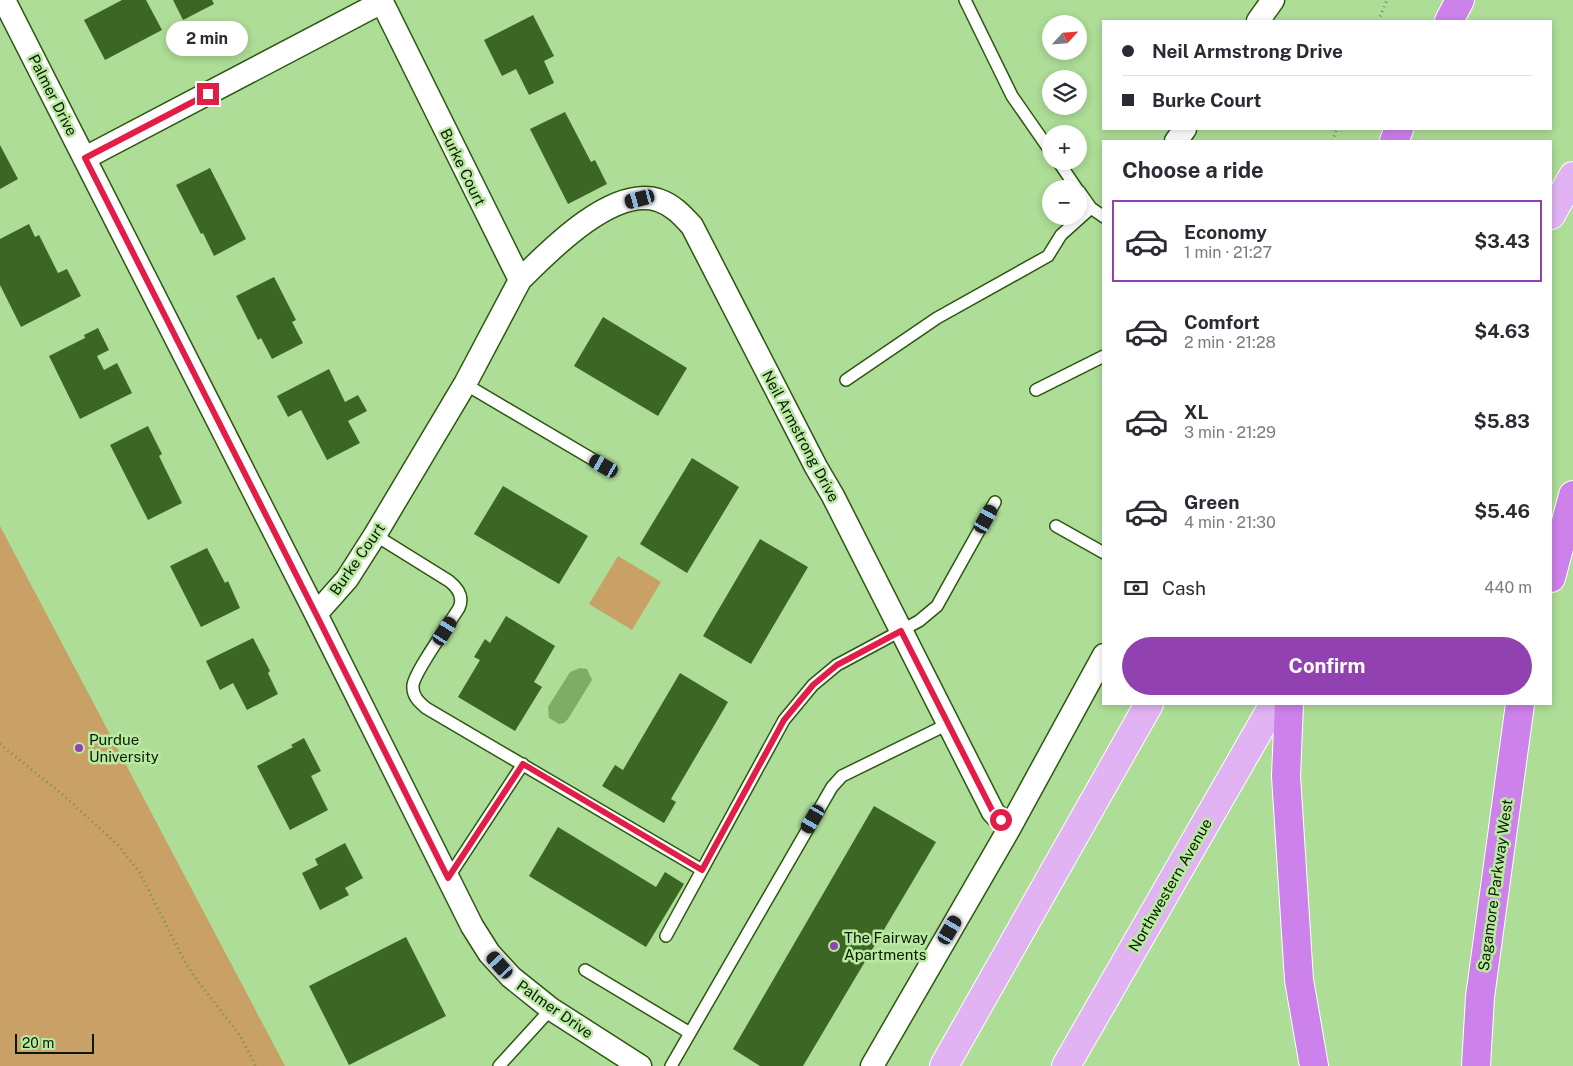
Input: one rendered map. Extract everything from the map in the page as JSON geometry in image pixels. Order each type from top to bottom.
[{"type":"highway","points":[[1449,20],[1460,0]]},
{"type":"highway","points":[[1552,574],[1573,496]]},
{"type":"highway","points":[[1289,705],[1286,776],[1299,980],[1314,1066]]},
{"type":"highway","name":"Sagamore Parkway West","points":[[1476,1066],[1480,997],[1520,705]]},
{"type":"main road","points":[[1552,213],[1573,176]]},
{"type":"main road","points":[[944,1066],[1148,705]]},
{"type":"main road","name":"Northwestern Avenue","points":[[1067,1064],[1273,705]]},
{"type":"street","points":[[1259,20],[1273,0]]},
{"type":"street","name":"Burke Court","points":[[85,158],[382,2],[520,280],[465,384],[375,535],[347,579],[316,614]]},
{"type":"street","name":"Palmer Drive","points":[[6,4],[316,614],[472,926],[489,954],[511,977],[551,1009],[640,1066]]},
{"type":"street","name":"Neil Armstrong Drive","points":[[520,280],[555,246],[582,224],[613,206],[640,199],[658,200],[677,209],[692,226],[816,467],[833,496],[993,812],[1009,829]]},
{"type":"street","points":[[872,1066],[1009,829],[1102,659]]},
{"type":"lane","points":[[964,0],[1012,96],[1042,139]]},
{"type":"lane","points":[[1087,202],[1102,216]]},
{"type":"lane","points":[[846,380],[937,318],[1048,256],[1062,235],[1091,208]]},
{"type":"lane","points":[[1036,390],[1102,357]]},
{"type":"lane","points":[[465,384],[604,466]]},
{"type":"lane","points":[[666,936],[784,720],[813,685],[837,665],[919,621],[937,606],[995,502]]},
{"type":"lane","points":[[1056,526],[1102,552]]},
{"type":"lane","points":[[375,535],[457,587],[462,602],[418,673],[413,686],[416,699],[426,708],[702,870]]},
{"type":"lane","points":[[670,1066],[832,786],[842,776],[948,724]]},
{"type":"lane","points":[[448,878],[523,764]]},
{"type":"lane","points":[[585,970],[690,1033]]},
{"type":"lane","points":[[499,1066],[551,1009]]},
{"type":"path","points":[[1378,20],[1387,0]]},
{"type":"path","points":[[0,744],[118,845],[140,873],[185,962],[241,1037],[256,1066]]},
{"type":"shaded area","name":"Purdue University","points":[[0,526],[285,1066],[0,1066]]},
{"type":"shaded area","points":[[618,556],[661,582],[632,630],[589,604]]},
{"type":"shaded area","points":[[580,668],[587,669],[592,680],[568,719],[564,723],[559,724],[549,718],[548,707],[570,672]]},
{"type":"building","points":[[122,0],[146,0],[162,30],[105,60],[84,20]]},
{"type":"building","points":[[173,0],[212,0],[214,4],[183,20]]},
{"type":"building","points":[[533,15],[554,56],[544,61],[554,83],[529,95],[516,69],[502,76],[484,40]]},
{"type":"building","points":[[565,112],[591,162],[595,160],[607,184],[568,204],[530,129]]},
{"type":"building","points":[[0,145],[18,179],[0,189]]},
{"type":"building","points":[[210,168],[246,239],[214,256],[176,185]]},
{"type":"building","points":[[29,224],[35,237],[39,235],[58,273],[67,269],[81,296],[21,327],[0,285],[0,239]]},
{"type":"building","points":[[274,277],[296,320],[292,322],[303,343],[272,359],[261,338],[258,340],[236,296]]},
{"type":"building","points":[[603,317],[687,368],[658,416],[574,366]]},
{"type":"building","points":[[98,328],[109,350],[97,356],[104,370],[117,363],[132,393],[80,419],[49,356],[85,338],[84,335]]},
{"type":"building","points":[[329,369],[345,402],[358,395],[367,411],[348,421],[360,443],[327,460],[301,410],[288,417],[277,396]]},
{"type":"building","points":[[148,426],[162,454],[159,456],[182,503],[148,520],[110,445]]},
{"type":"building","points":[[692,458],[739,487],[687,573],[640,544]]},
{"type":"building","points":[[503,486],[588,536],[559,584],[474,534]]},
{"type":"building","points":[[760,539],[808,567],[751,664],[703,636]]},
{"type":"building","points":[[207,548],[225,583],[228,581],[240,608],[201,627],[170,566]]},
{"type":"building","points":[[506,616],[555,646],[534,682],[542,687],[515,731],[458,697],[480,660],[474,657],[485,639],[490,643]]},
{"type":"building","points":[[253,638],[270,671],[268,673],[278,694],[247,710],[233,683],[220,690],[206,661]]},
{"type":"building","points":[[680,673],[728,702],[671,799],[676,802],[664,823],[602,786],[615,765],[623,770]]},
{"type":"building","points":[[304,738],[321,771],[311,776],[328,810],[290,830],[257,766],[293,747],[291,745]]},
{"type":"building","name":"The Fairway Apartments","points":[[874,806],[936,842],[803,1066],[760,1066],[733,1049]]},
{"type":"building","points":[[558,827],[656,887],[665,872],[684,884],[646,947],[529,876]]},
{"type":"building","points":[[345,843],[363,878],[345,888],[349,895],[320,910],[302,873],[318,865],[315,859]]},
{"type":"building","points":[[406,937],[446,1016],[349,1065],[309,986]]},
{"type":"place","name":"Purdue University","points":[[79,748]]},
{"type":"place","name":"The Fairway Apartments","points":[[834,946]]},
{"type":"route","points":[[208,94],[85,158],[448,878],[523,764],[702,870],[784,720],[813,685],[837,665],[901,631],[993,812],[1001,820]]}]
